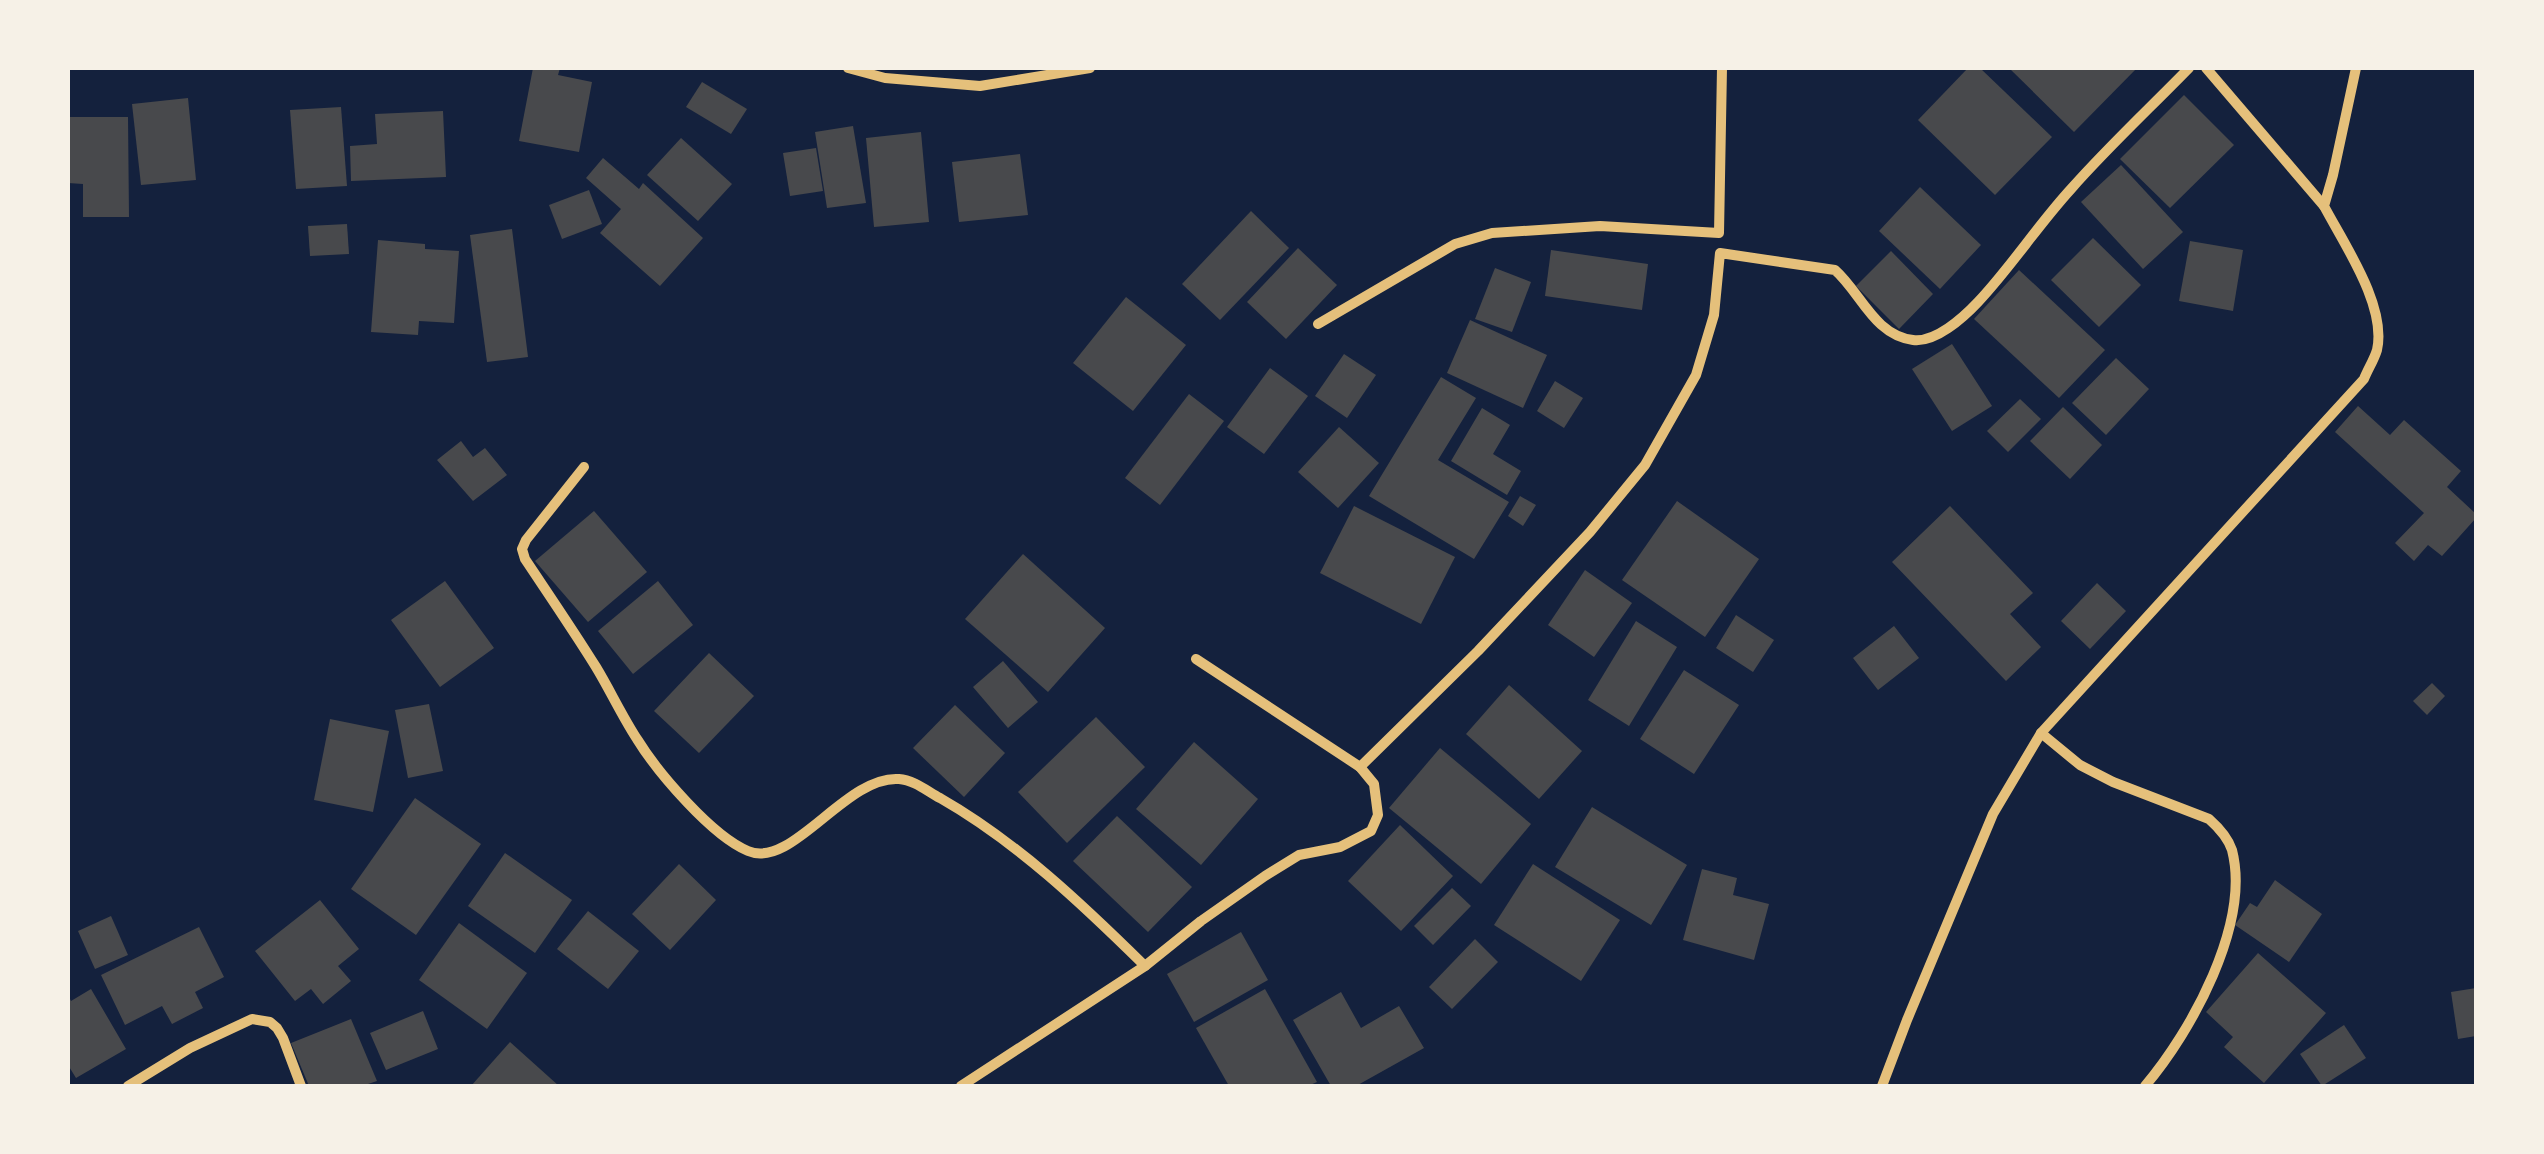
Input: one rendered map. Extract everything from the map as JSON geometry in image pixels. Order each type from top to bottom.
[{"type":"street","points":[[848,68],[885,78],[980,86],[1031,73],[1090,68]]},
{"type":"street","points":[[1360,767],[1478,652],[1590,532],[1645,465],[1696,375],[1714,315],[1720,253],[1722,68]]},
{"type":"street","points":[[1720,253],[1835,270],[1870,314],[1896,336],[1917,341],[1932,336],[1956,322],[1978,302],[2072,188],[2190,68]]},
{"type":"street","points":[[1882,1086],[1993,814],[2042,733],[2364,378],[2376,352],[2379,328],[2367,288],[2324,206],[2206,68]]},
{"type":"street","points":[[2324,206],[2356,68]]},
{"type":"street","points":[[1318,324],[1455,244],[1492,232],[1600,226],[1718,233]]},
{"type":"street","points":[[584,467],[526,540],[522,549],[525,559],[596,668],[638,742],[686,802],[723,837],[752,854],[774,851],[791,843],[851,796],[880,781],[908,780],[1006,843],[1076,899],[1145,966]]},
{"type":"street","points":[[961,1086],[1145,966],[1201,921],[1299,856],[1340,846],[1371,831],[1378,816],[1374,784],[1360,767],[1196,660]]},
{"type":"street","points":[[2042,733],[2064,754],[2097,774],[2209,819],[2220,828],[2232,848],[2235,892],[2221,956],[2168,1060],[2145,1086]]},
{"type":"street","points":[[128,1086],[190,1048],[252,1019],[270,1022],[277,1028],[301,1086]]},
{"type":"building","points":[[533,68],[560,68],[558,75],[592,82],[579,152],[519,141]]},
{"type":"building","points":[[1968,68],[1980,68],[2052,137],[1995,195],[1918,120]]},
{"type":"building","points":[[2009,68],[2137,68],[2074,132]]},
{"type":"building","points":[[702,82],[747,109],[731,134],[686,107]]},
{"type":"building","points":[[2184,95],[2234,145],[2170,208],[2120,159]]},
{"type":"building","points":[[188,98],[196,180],[141,185],[132,104]]},
{"type":"building","points":[[341,107],[347,186],[296,189],[290,110]]},
{"type":"building","points":[[443,111],[446,177],[351,181],[350,146],[377,144],[375,114]]},
{"type":"building","points":[[68,117],[128,117],[129,217],[83,217],[83,184],[68,183]]},
{"type":"building","points":[[853,126],[866,203],[827,208],[815,132]]},
{"type":"building","points":[[921,132],[929,222],[874,227],[866,138]]},
{"type":"building","points":[[681,138],[732,184],[698,221],[647,175]]},
{"type":"building","points":[[816,148],[823,191],[790,196],[783,153]]},
{"type":"building","points":[[1020,154],[1028,215],[959,222],[952,162]]},
{"type":"building","points":[[603,158],[639,189],[643,183],[703,238],[660,286],[600,233],[621,209],[586,178]]},
{"type":"building","points":[[2121,165],[2183,232],[2143,269],[2081,202]]},
{"type":"building","points":[[1920,187],[1981,245],[1940,289],[1879,231]]},
{"type":"building","points":[[589,190],[602,224],[562,239],[549,205]]},
{"type":"building","points":[[1251,211],[1289,248],[1220,320],[1182,284]]},
{"type":"building","points":[[347,224],[349,254],[310,256],[308,226]]},
{"type":"building","points":[[512,229],[528,357],[487,362],[470,235]]},
{"type":"building","points":[[2093,238],[2141,285],[2099,327],[2051,280]]},
{"type":"building","points":[[378,240],[459,251],[454,323],[419,321],[418,335],[371,332]]},
{"type":"building","points":[[2190,241],[2243,250],[2233,311],[2179,301]]},
{"type":"building","points":[[1298,248],[1337,285],[1286,339],[1247,302]]},
{"type":"building","points":[[1551,250],[1648,264],[1642,310],[1545,296]]},
{"type":"building","points":[[1891,251],[1933,294],[1899,329],[1856,286]]},
{"type":"building","points":[[1495,268],[1531,282],[1512,332],[1475,319]]},
{"type":"building","points":[[2019,270],[2105,350],[2059,398],[1974,319]]},
{"type":"building","points":[[1126,297],[1186,345],[1133,411],[1073,363]]},
{"type":"building","points":[[1470,320],[1547,355],[1523,408],[1447,373]]},
{"type":"building","points":[[1952,344],[1992,406],[1952,431],[1912,369]]},
{"type":"building","points":[[1344,354],[1376,375],[1347,418],[1315,396]]},
{"type":"building","points":[[2116,358],[2149,389],[2106,435],[2072,403]]},
{"type":"building","points":[[1270,368],[1308,396],[1264,454],[1227,427]]},
{"type":"building","points":[[1441,377],[1476,398],[1438,460],[1509,502],[1474,559],[1369,496]]},
{"type":"building","points":[[1555,381],[1583,398],[1564,428],[1537,411]]},
{"type":"building","points":[[1189,394],[1224,421],[1160,505],[1125,478]]},
{"type":"building","points":[[2020,399],[2041,419],[2008,452],[1987,431]]},
{"type":"building","points":[[2358,406],[2390,435],[2404,420],[2461,471],[2447,487],[2476,518],[2442,556],[2428,545],[2414,561],[2395,543],[2424,513],[2335,432]]},
{"type":"building","points":[[2063,407],[2102,445],[2070,479],[2030,441]]},
{"type":"building","points":[[1482,408],[1510,425],[1493,454],[1521,471],[1507,495],[1451,461]]},
{"type":"building","points":[[1339,427],[1379,463],[1338,508],[1298,472]]},
{"type":"building","points":[[461,441],[473,457],[485,448],[507,475],[473,501],[437,460]]},
{"type":"building","points":[[1520,496],[1536,505],[1523,526],[1508,516]]},
{"type":"building","points":[[1677,501],[1759,559],[1705,637],[1622,580]]},
{"type":"building","points":[[1354,506],[1455,557],[1421,624],[1320,573]]},
{"type":"building","points":[[1950,506],[2033,593],[2010,614],[2041,647],[2006,681],[1892,562]]},
{"type":"building","points":[[594,511],[647,572],[588,622],[535,561]]},
{"type":"building","points":[[1023,554],[1105,628],[1048,692],[965,619]]},
{"type":"building","points":[[1585,570],[1632,603],[1594,657],[1548,625]]},
{"type":"building","points":[[445,581],[494,648],[440,687],[391,620]]},
{"type":"building","points":[[658,581],[693,625],[633,674],[598,631]]},
{"type":"building","points":[[2097,583],[2126,611],[2090,649],[2061,621]]},
{"type":"building","points":[[1736,615],[1774,640],[1753,672],[1716,648]]},
{"type":"building","points":[[1636,621],[1677,647],[1629,726],[1588,700]]},
{"type":"building","points":[[1894,626],[1919,658],[1878,690],[1853,658]]},
{"type":"building","points":[[709,653],[754,696],[699,753],[654,711]]},
{"type":"building","points":[[1003,661],[1038,702],[1008,728],[973,687]]},
{"type":"building","points":[[1684,670],[1739,705],[1694,774],[1640,739]]},
{"type":"building","points":[[2432,683],[2445,696],[2427,715],[2413,701]]},
{"type":"building","points":[[1509,685],[1582,751],[1539,799],[1466,734]]},
{"type":"building","points":[[429,704],[443,771],[408,778],[395,710]]},
{"type":"building","points":[[955,705],[1005,753],[964,797],[913,748]]},
{"type":"building","points":[[1096,717],[1145,767],[1067,843],[1018,792]]},
{"type":"building","points":[[330,719],[389,731],[373,812],[314,800]]},
{"type":"building","points":[[1194,742],[1258,799],[1201,865],[1136,809]]},
{"type":"building","points":[[1440,748],[1531,824],[1481,884],[1389,808]]},
{"type":"building","points":[[415,798],[481,844],[416,935],[351,889]]},
{"type":"building","points":[[1592,807],[1687,865],[1651,925],[1555,867]]},
{"type":"building","points":[[1117,816],[1192,887],[1148,932],[1073,861]]},
{"type":"building","points":[[1400,825],[1453,876],[1401,931],[1348,881]]},
{"type":"building","points":[[505,853],[572,900],[535,953],[468,906]]},
{"type":"building","points":[[679,864],[716,900],[670,950],[632,914]]},
{"type":"building","points":[[1533,864],[1620,920],[1581,981],[1494,925]]},
{"type":"building","points":[[1702,869],[1737,878],[1733,895],[1769,904],[1754,960],[1683,940]]},
{"type":"building","points":[[2275,880],[2322,914],[2289,962],[2235,925],[2250,903],[2257,907]]},
{"type":"building","points":[[1452,888],[1471,906],[1433,945],[1414,926]]},
{"type":"building","points":[[320,900],[359,949],[338,966],[351,981],[323,1004],[311,989],[295,1001],[255,951]]},
{"type":"building","points":[[588,911],[639,951],[608,989],[557,949]]},
{"type":"building","points":[[111,916],[128,955],[95,969],[78,931]]},
{"type":"building","points":[[459,923],[527,973],[487,1029],[419,980]]},
{"type":"building","points":[[199,927],[224,977],[195,992],[203,1008],[172,1024],[162,1006],[125,1025],[101,975]]},
{"type":"building","points":[[1241,932],[1268,980],[1194,1022],[1167,974]]},
{"type":"building","points":[[1475,939],[1498,962],[1452,1009],[1429,987]]},
{"type":"building","points":[[2258,953],[2326,1013],[2264,1083],[2224,1047],[2233,1037],[2206,1012]]},
{"type":"building","points":[[2476,988],[2476,1036],[2458,1039],[2451,992]]},
{"type":"building","points":[[91,989],[126,1049],[76,1078],[68,1065],[68,995],[71,1001]]},
{"type":"building","points":[[1265,989],[1317,1082],[1308,1086],[1229,1086],[1196,1028]]},
{"type":"building","points":[[1341,992],[1361,1028],[1399,1006],[1424,1048],[1356,1086],[1331,1086],[1293,1020]]},
{"type":"building","points":[[423,1011],[438,1049],[386,1070],[370,1033]]},
{"type":"building","points":[[351,1019],[377,1081],[362,1086],[309,1086],[291,1043]]},
{"type":"building","points":[[2344,1025],[2366,1058],[2322,1086],[2300,1054]]},
{"type":"building","points":[[510,1042],[559,1086],[471,1086]]}]
